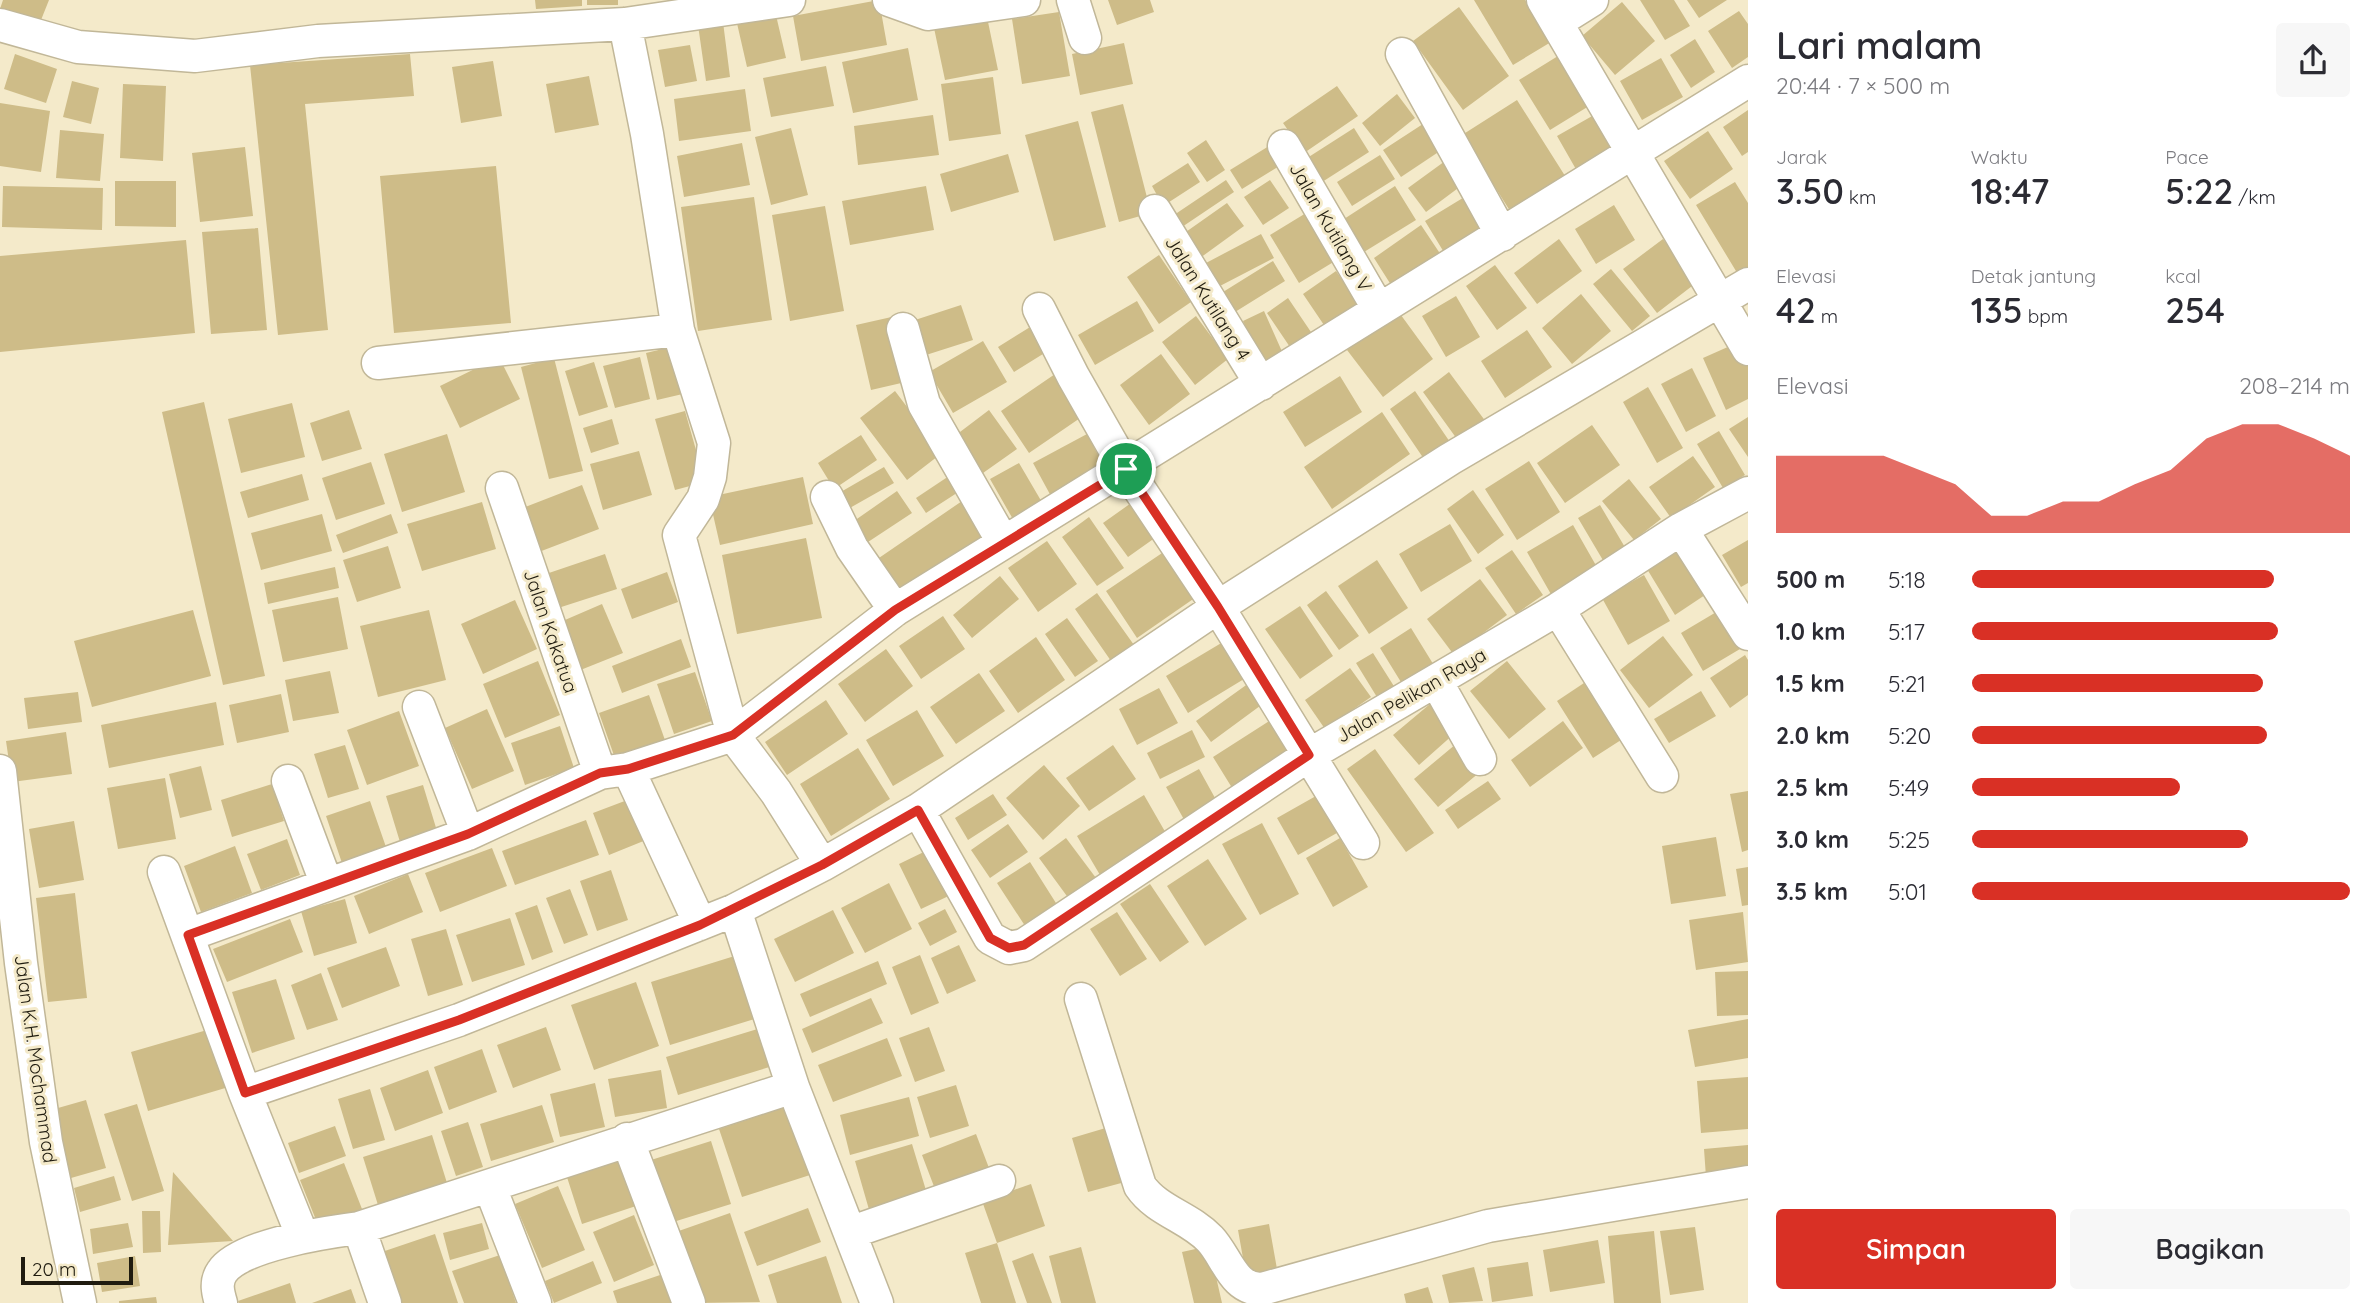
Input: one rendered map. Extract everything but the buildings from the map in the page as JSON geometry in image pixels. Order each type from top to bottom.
[{"type":"street","points":[[0,25],[78,47],[195,56],[318,41],[625,24],[789,0]]},
{"type":"street","points":[[889,0],[928,14],[1024,0]]},
{"type":"street","points":[[1073,0],[1085,38]]},
{"type":"street","points":[[1591,0],[1550,11],[1718,302],[1748,349]]},
{"type":"street","points":[[625,24],[647,134],[678,330],[714,443],[710,477],[703,499],[679,535],[733,735],[776,792],[822,865]]},
{"type":"street","points":[[1402,54],[1502,235]]},
{"type":"street","points":[[188,935],[468,834],[614,771],[733,735],[895,610],[1126,469],[1378,308],[1632,155],[1748,80]]},
{"type":"street","name":"Jalan Kutilang V","points":[[1284,146],[1378,308]]},
{"type":"street","name":"Jalan Kutilang 4","points":[[1155,211],[1261,384]]},
{"type":"street","points":[[245,1093],[459,1020],[700,925],[822,865],[918,810],[1218,607],[1450,459],[1748,284]]},
{"type":"street","points":[[1040,309],[1073,376],[1126,469],[1218,607],[1363,844]]},
{"type":"street","points":[[903,328],[924,404],[1003,542]]},
{"type":"street","points":[[378,363],[678,330]]},
{"type":"street","name":"Jalan Kakatua","points":[[502,488],[614,771],[700,925]]},
{"type":"street","name":"Jalan Pelikan Raya","points":[[918,810],[990,938],[1009,948],[1037,939],[1309,755],[1558,609],[1681,528],[1748,493]]},
{"type":"street","points":[[827,497],[852,548],[895,610]]},
{"type":"street","points":[[1681,528],[1748,634]]},
{"type":"street","points":[[1558,609],[1662,776]]},
{"type":"street","points":[[1436,681],[1480,759]]},
{"type":"street","points":[[419,707],[468,834]]},
{"type":"street","name":"Jalan K.H. Mochammad","points":[[0,771],[21,963],[46,1142],[77,1302]]},
{"type":"street","points":[[288,781],[327,885]]},
{"type":"street","points":[[164,872],[245,1093],[302,1236]]},
{"type":"street","points":[[735,910],[793,1087],[852,1232],[877,1303]]},
{"type":"street","points":[[1081,999],[1140,1186],[1155,1203],[1199,1229],[1212,1241],[1238,1280],[1250,1289],[1262,1289],[1488,1226],[1748,1182]]},
{"type":"street","points":[[222,1303],[218,1282],[229,1264],[302,1236],[359,1228],[793,1087]]},
{"type":"street","points":[[627,1139],[689,1303]]},
{"type":"street","points":[[852,1232],[999,1181]]},
{"type":"street","points":[[490,1187],[535,1303]]},
{"type":"street","points":[[359,1228],[385,1303]]},
{"type":"route","points":[[1126,469],[1218,607],[1309,755],[1037,939],[1024,945],[1009,948],[990,938],[918,810],[822,865],[700,925],[459,1020],[245,1093],[188,935],[468,834],[600,773],[628,769],[733,735],[895,610],[1126,469]]}]
